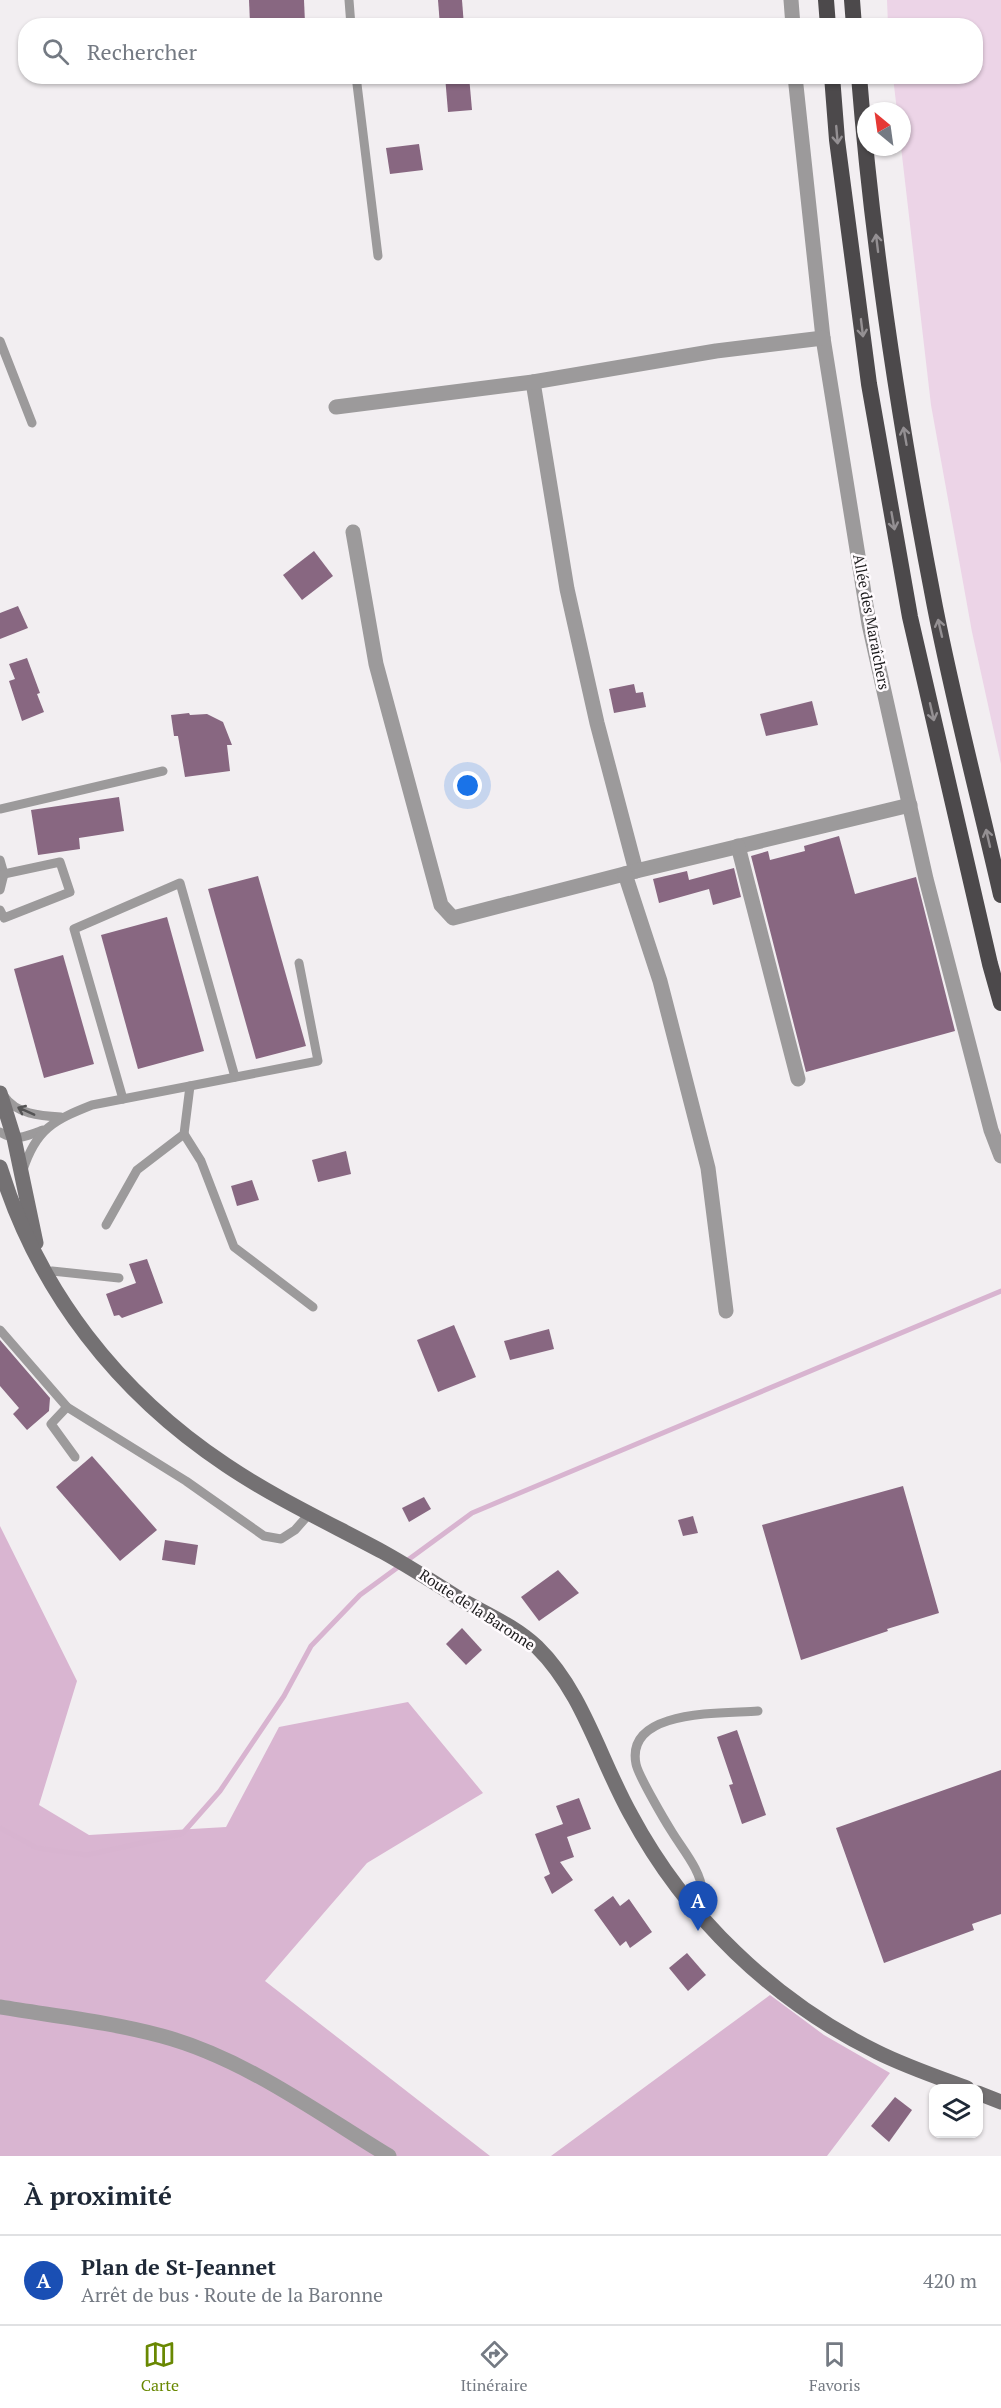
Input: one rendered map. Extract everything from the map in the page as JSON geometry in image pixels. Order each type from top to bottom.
[{"type":"highway","points":[[826,0],[827,18]]},
{"type":"highway","points":[[852,0],[853,18]]},
{"type":"highway","points":[[833,84],[837,140],[869,384],[910,617],[1001,1003]]},
{"type":"highway","points":[[860,84],[864,141],[894,374],[935,609],[1001,895]]},
{"type":"main road","name":"Route de la Baronne","points":[[0,1091],[7,1135],[22,1174],[31,1227],[44,1270]]},
{"type":"main road","name":"Route de la Baronne","points":[[0,1167],[5,1198],[63,1304],[109,1364],[145,1401],[227,1466],[416,1570],[533,1643],[553,1663],[571,1690],[628,1812],[652,1854],[690,1905],[728,1946],[761,1975],[835,2028],[877,2052],[957,2084]]},
{"type":"main road","points":[[983,2095],[1001,2102]]},
{"type":"street","points":[[791,0],[792,18]]},
{"type":"street","name":"Allée des Maraîchers","points":[[796,84],[823,338],[869,624],[935,913],[992,1130],[1001,1156]]},
{"type":"street","points":[[336,407],[533,382],[716,351],[823,338]]},
{"type":"street","points":[[533,382],[567,590],[630,872],[708,1168],[726,1311]]},
{"type":"street","points":[[353,532],[376,664],[441,905],[453,918],[630,872],[909,805]]},
{"type":"street","points":[[738,846],[798,1079]]},
{"type":"street","points":[[0,2007],[110,2026],[164,2037],[184,2044],[265,2081],[389,2156]]},
{"type":"lane","points":[[349,0],[350,18]]},
{"type":"lane","points":[[357,84],[378,256]]},
{"type":"lane","points":[[0,341],[32,423]]},
{"type":"lane","points":[[0,809],[163,771]]},
{"type":"lane","points":[[0,860],[4,874],[0,890]]},
{"type":"lane","points":[[0,910],[4,918],[70,892],[60,862],[4,874]]},
{"type":"lane","points":[[123,1099],[74,929],[180,883],[235,1077]]},
{"type":"lane","points":[[7,1135],[24,1137],[43,1130],[61,1117],[93,1105],[318,1061],[298,963]]},
{"type":"lane","points":[[190,1086],[184,1134],[201,1161],[234,1247],[313,1307]]},
{"type":"lane","points":[[0,1091],[9,1104],[35,1116],[61,1117]]},
{"type":"lane","points":[[22,1174],[32,1145],[43,1130]]},
{"type":"lane","points":[[106,1225],[137,1170],[184,1134]]},
{"type":"lane","points":[[44,1270],[119,1278]]},
{"type":"lane","points":[[0,1330],[67,1407],[186,1481],[264,1536],[281,1539],[295,1530],[310,1513]]},
{"type":"lane","points":[[67,1407],[51,1424],[75,1457]]},
{"type":"lane","points":[[690,1905],[703,1893],[700,1876],[669,1827],[636,1764],[637,1744],[647,1729],[679,1717],[758,1711]]},
{"type":"shaded area","points":[[887,0],[1001,0],[1001,764],[972,632],[931,405],[902,156],[911,156],[911,102],[896,102],[894,84],[983,84],[983,18],[888,18]]},
{"type":"shaded area","points":[[0,1526],[77,1681],[39,1805],[89,1835],[226,1827],[279,1727],[408,1702],[483,1793],[367,1863],[265,1981],[490,2156],[0,2156]]},
{"type":"shaded area","points":[[770,1995],[824,2035],[890,2073],[827,2156],[551,2156]]},
{"type":"building","points":[[249,0],[304,0],[305,18],[250,18]]},
{"type":"building","points":[[438,0],[462,0],[463,18],[439,18]]},
{"type":"building","points":[[446,84],[470,84],[472,110],[448,112]]},
{"type":"building","points":[[419,144],[423,170],[390,174],[386,148]]},
{"type":"building","points":[[314,551],[333,576],[302,600],[283,575]]},
{"type":"building","points":[[18,606],[28,628],[0,639],[0,613]]},
{"type":"building","points":[[27,658],[40,693],[37,694],[44,712],[22,721],[9,681],[15,679],[9,664]]},
{"type":"building","points":[[634,684],[636,693],[643,692],[646,707],[614,713],[609,689]]},
{"type":"building","points":[[812,701],[818,725],[766,736],[760,714]]},
{"type":"building","points":[[189,713],[190,715],[207,714],[223,722],[232,745],[227,745],[230,771],[185,777],[178,736],[174,736],[171,715]]},
{"type":"building","points":[[119,797],[124,831],[79,838],[80,849],[38,855],[31,810]]},
{"type":"building","points":[[839,836],[855,894],[916,877],[955,1031],[806,1072],[751,856],[768,851],[770,860],[805,851],[804,846]]},
{"type":"building","points":[[734,868],[741,897],[713,905],[709,889],[659,903],[653,879],[687,871],[689,880]]},
{"type":"building","points":[[258,876],[306,1046],[256,1059],[208,889]]},
{"type":"building","points":[[167,917],[204,1051],[138,1069],[101,935]]},
{"type":"building","points":[[63,955],[94,1064],[44,1078],[14,969]]},
{"type":"building","points":[[346,1151],[351,1174],[318,1182],[312,1160]]},
{"type":"building","points":[[252,1180],[259,1200],[237,1206],[231,1186]]},
{"type":"building","points":[[147,1259],[163,1303],[122,1318],[119,1315],[114,1316],[106,1294],[136,1283],[129,1264]]},
{"type":"building","points":[[454,1325],[476,1377],[438,1392],[417,1340]]},
{"type":"building","points":[[549,1329],[554,1349],[510,1360],[504,1341]]},
{"type":"building","points":[[0,1340],[50,1398],[49,1411],[27,1430],[13,1414],[19,1408],[0,1386]]},
{"type":"building","points":[[92,1456],[157,1530],[120,1561],[56,1487]]},
{"type":"building","points":[[903,1486],[939,1613],[801,1660],[762,1525]]},
{"type":"building","points":[[424,1497],[431,1509],[409,1522],[402,1508]]},
{"type":"building","points":[[693,1516],[698,1533],[683,1536],[678,1520]]},
{"type":"building","points":[[165,1540],[198,1545],[195,1565],[162,1560]]},
{"type":"building","points":[[558,1570],[579,1593],[539,1621],[521,1597]]},
{"type":"building","points":[[462,1628],[482,1650],[466,1665],[446,1644]]},
{"type":"building","points":[[737,1730],[766,1815],[742,1824],[729,1785],[733,1784],[717,1737]]},
{"type":"building","points":[[1001,1770],[1001,1914],[972,1924],[974,1930],[884,1963],[836,1828]]},
{"type":"building","points":[[579,1798],[591,1829],[567,1837],[574,1857],[560,1862],[573,1880],[552,1894],[544,1877],[550,1874],[535,1834],[563,1824],[556,1806]]},
{"type":"building","points":[[613,1896],[620,1906],[629,1899],[652,1932],[630,1948],[626,1941],[620,1946],[594,1910]]},
{"type":"building","points":[[687,1953],[706,1975],[688,1991],[669,1968]]},
{"type":"building","points":[[895,2097],[912,2110],[889,2142],[871,2126]]},
{"type":"waterway","points":[[0,1828],[37,1848],[87,1855],[182,1834],[220,1791],[284,1696],[311,1646],[360,1595],[472,1513],[1001,1291]]},
{"type":"place","name":"Plan de St-Jeannet","points":[[698,1931]]}]
